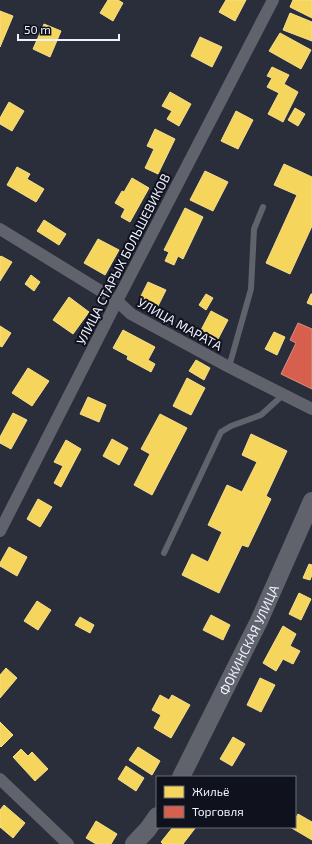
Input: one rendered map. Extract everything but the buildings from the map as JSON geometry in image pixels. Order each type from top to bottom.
[{"type":"main road","name":"ФОКИНСКАЯ УЛИЦА","points":[[181,776],[258,621],[312,501]]},
{"type":"main road","points":[[134,844],[148,829],[156,817]]},
{"type":"street","name":"УЛИЦА СТАРЫХ БОЛЬШЕВИКОВ","points":[[0,531],[273,0]]},
{"type":"street","name":"УЛИЦА МАРАТА","points":[[0,229],[117,301],[131,314],[229,367],[312,409]]},
{"type":"street","points":[[0,779],[68,844]]},
{"type":"lane","points":[[229,367],[251,289],[254,229],[263,207]]},
{"type":"lane","points":[[164,553],[221,432],[231,426],[262,416],[284,394]]}]
